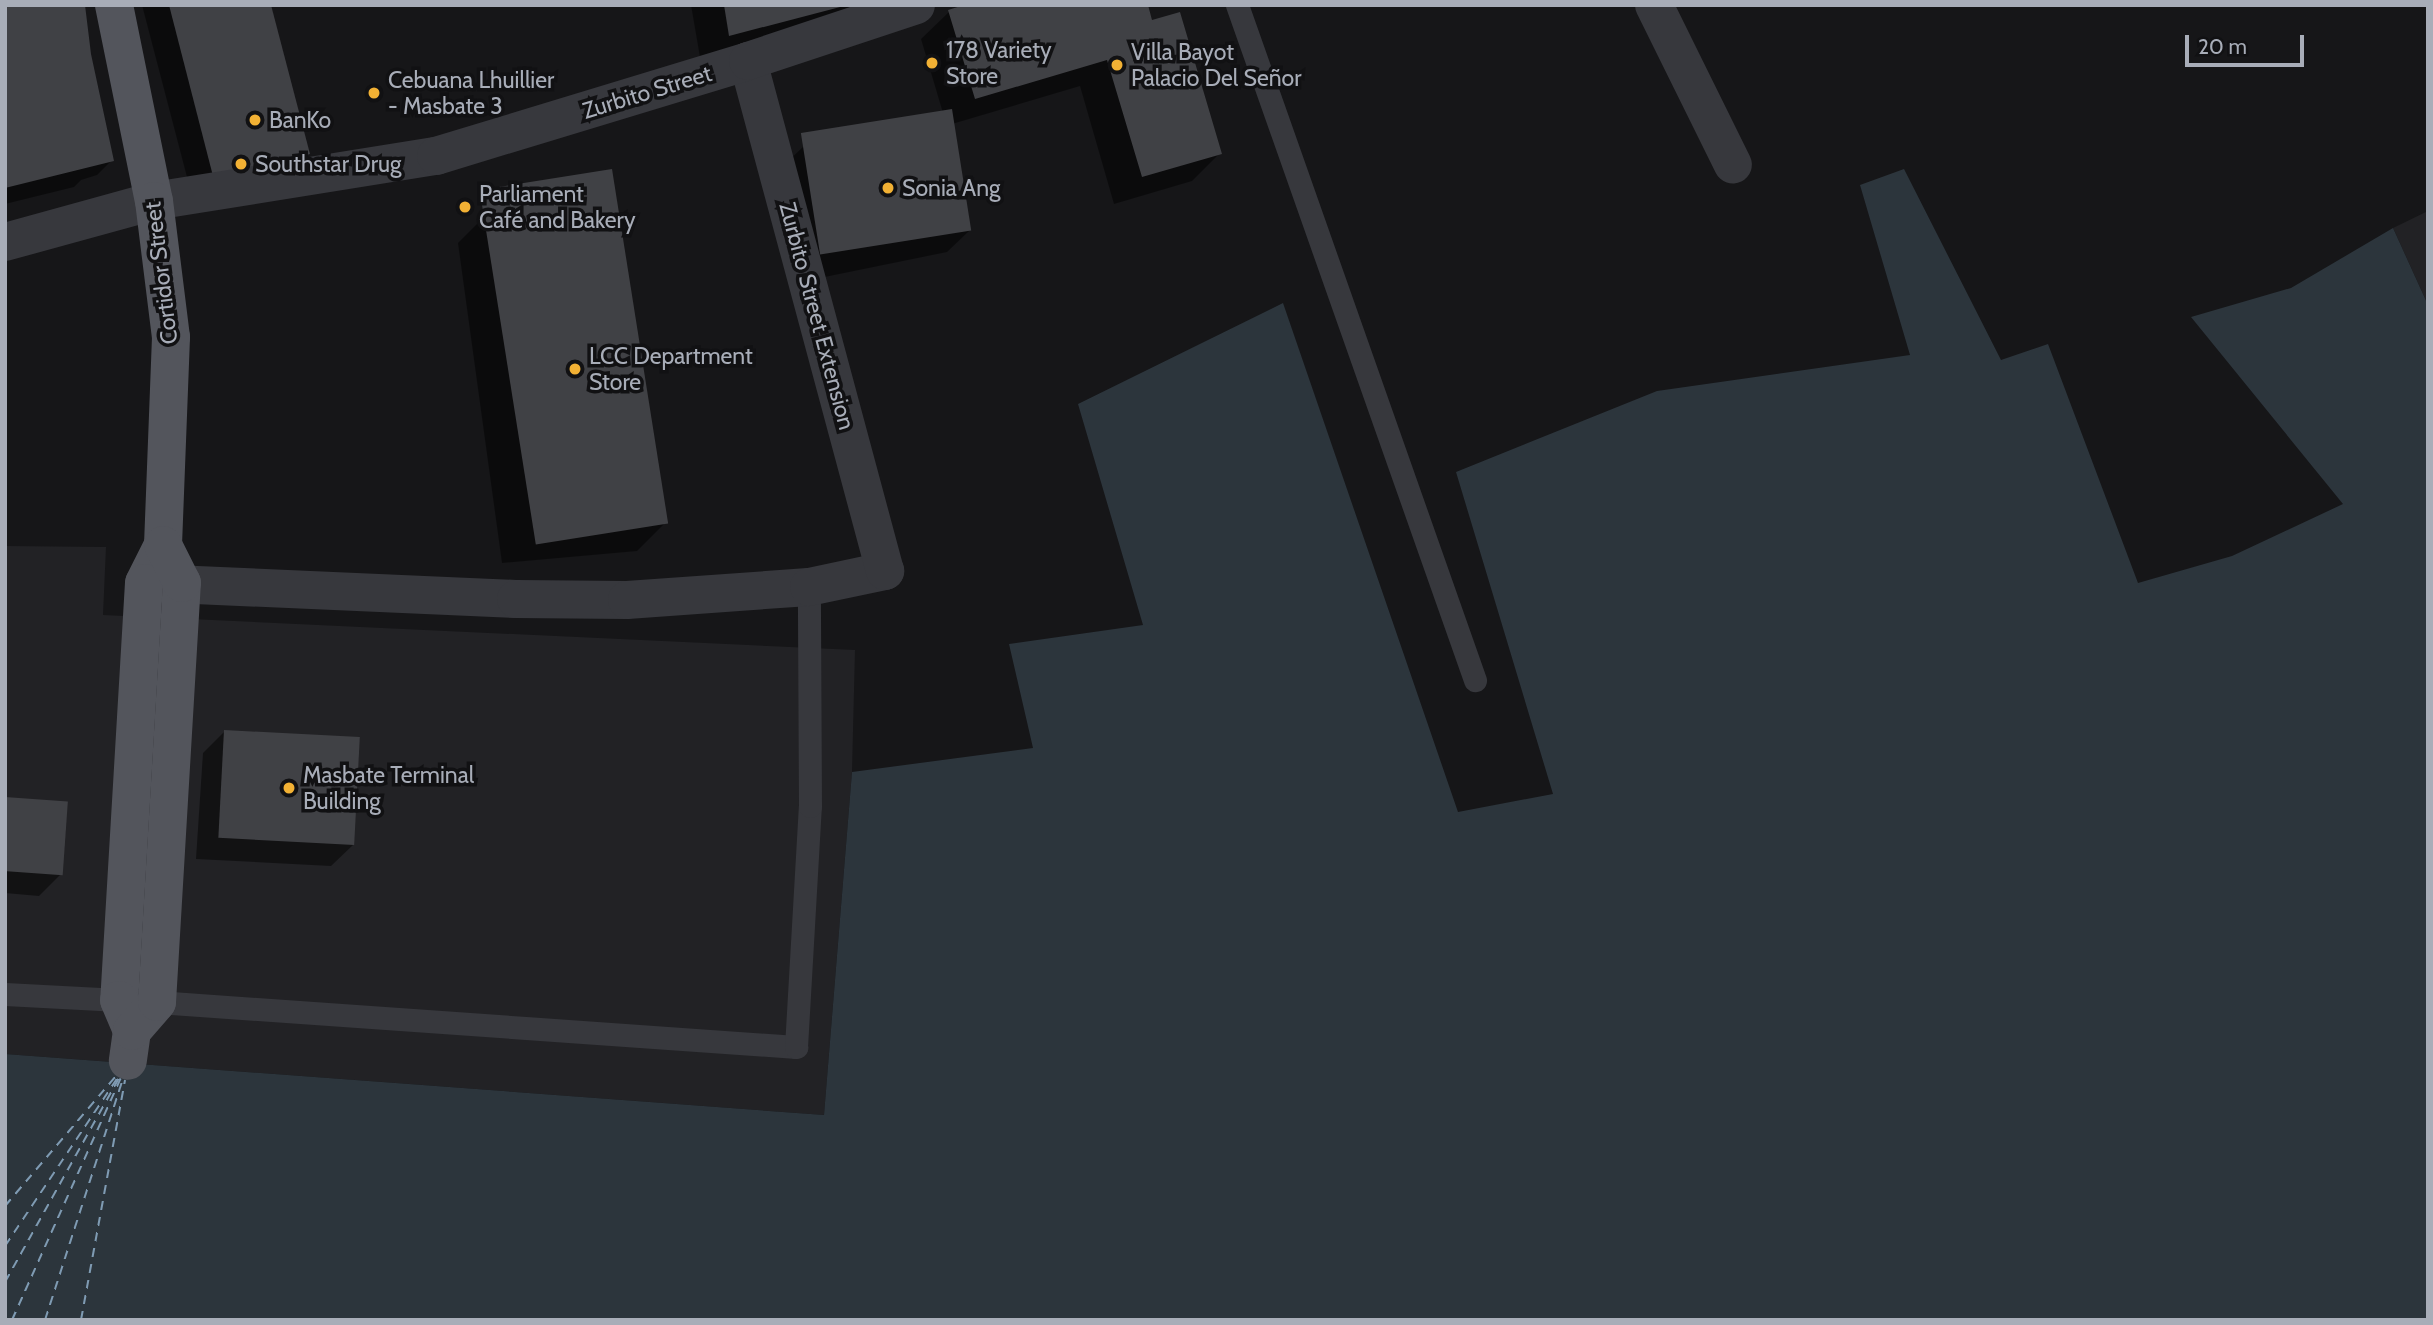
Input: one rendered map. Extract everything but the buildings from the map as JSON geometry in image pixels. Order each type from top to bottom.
[{"type":"main road","name":"Cortidor Street","points":[[114,5],[154,201],[171,337],[163,545],[144,583]]},
{"type":"main road","name":"Cortidor Street","points":[[163,545],[182,583]]},
{"type":"main road","points":[[126,1031],[144,583]]},
{"type":"main road","points":[[126,1031],[157,1002],[182,583]]},
{"type":"street","name":"Zurbito Street","points":[[5,242],[154,201],[436,156],[748,61],[916,5]]},
{"type":"street","points":[[1654,5],[1733,165]]},
{"type":"street","name":"Zurbito Street Extension","points":[[748,61],[885,571],[809,587]]},
{"type":"street","points":[[144,583],[516,599],[627,600],[809,587]]},
{"type":"lane","points":[[1237,5],[1475,680]]},
{"type":"lane","points":[[157,1002],[796,1047],[810,806],[809,587]]},
{"type":"lane","points":[[5,994],[126,1031]]},
{"type":"shaded area","points":[[1904,169],[2001,360],[2048,344],[2138,583],[2232,556],[2343,504],[2191,317],[2291,288],[2393,228],[2428,305],[2428,1320],[5,1320],[5,1054],[824,1115],[852,772],[1033,748],[1009,644],[1143,625],[1078,404],[1283,303],[1458,812],[1553,794],[1456,472],[1657,391],[1910,355],[1860,185]]},
{"type":"shaded area","points":[[2428,211],[2428,305],[2393,228]]},
{"type":"shaded area","points":[[5,546],[106,547],[103,615],[855,650],[852,772],[824,1115],[5,1054]]},
{"type":"ferry route","points":[[5,1206],[116,1076]]},
{"type":"ferry route","points":[[5,1246],[118,1077]]},
{"type":"ferry route","points":[[5,1282],[119,1078]]},
{"type":"ferry route","points":[[12,1320],[121,1078]]},
{"type":"ferry route","points":[[45,1320],[123,1079]]},
{"type":"ferry route","points":[[81,1320],[125,1080]]},
{"type":"place","name":"178 Variety Store","points":[[932,63]]},
{"type":"place","name":"Villa Bayot Palacio Del Señor","points":[[1117,65]]},
{"type":"place","name":"Cebuana Lhuillier - Masbate 3","points":[[374,93]]},
{"type":"place","name":"BanKo","points":[[255,120]]},
{"type":"place","name":"Southstar Drug","points":[[241,164]]},
{"type":"place","name":"Sonia Ang","points":[[888,188]]},
{"type":"place","name":"Parliament Café and Bakery","points":[[465,207]]},
{"type":"place","name":"LCC Department Store","points":[[575,369]]},
{"type":"place","name":"Masbate Terminal Building","points":[[289,788]]}]
